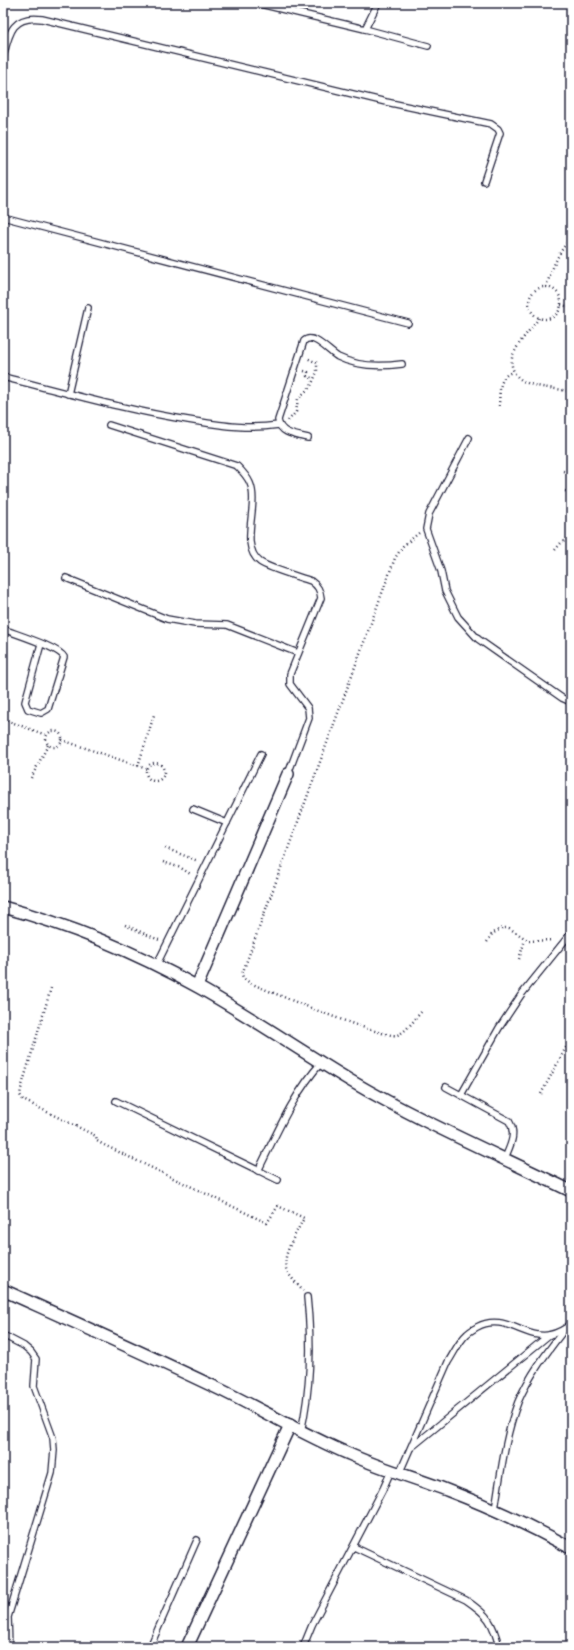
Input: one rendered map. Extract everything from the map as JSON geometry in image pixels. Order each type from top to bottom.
[{"type":"street","points":[[197,986],[288,774]]},
{"type":"street","points":[[3,907],[54,922],[156,966],[197,986],[378,1096],[571,1190]]},
{"type":"street","points":[[3,1290],[218,1388],[301,1432],[349,1454],[395,1473],[447,1490],[495,1509],[571,1548]]},
{"type":"street","points":[[187,1647],[290,1425]]},
{"type":"lane","points":[[256,3],[428,46]]},
{"type":"lane","points":[[364,29],[378,3]]},
{"type":"lane","points":[[3,58],[8,38],[13,28],[21,21],[26,19],[42,19],[386,102],[491,124],[496,126],[500,133],[484,181]]},
{"type":"lane","points":[[3,217],[408,323]]},
{"type":"lane","points":[[68,394],[88,308]]},
{"type":"lane","points":[[308,438],[282,430],[278,420],[304,342],[310,338],[338,356],[349,361],[375,366],[402,364]]},
{"type":"lane","points":[[3,377],[144,412],[227,427],[256,428],[279,425]]},
{"type":"lane","points":[[109,425],[237,466],[245,474],[250,483],[253,494],[250,546],[254,555],[261,562],[312,581],[317,585],[321,598],[290,674],[290,684],[308,708],[309,718],[288,774]]},
{"type":"lane","points":[[469,438],[429,514],[426,529],[441,571],[448,597],[458,617],[467,629],[490,648],[562,698],[571,702]]},
{"type":"lane","points":[[66,578],[167,619],[195,624],[227,625],[298,653]]},
{"type":"lane","points":[[3,629],[59,651],[64,657],[48,709],[41,714],[28,709],[25,702],[41,644]]},
{"type":"lane","points":[[156,966],[261,754]]},
{"type":"lane","points":[[193,809],[227,823]]},
{"type":"lane","points":[[461,1095],[499,1028],[521,995],[571,933]]},
{"type":"lane","points":[[258,1171],[294,1099],[310,1075],[322,1062]]},
{"type":"lane","points":[[446,1087],[509,1122],[512,1127],[513,1134],[505,1158]]},
{"type":"lane","points":[[116,1101],[278,1180]]},
{"type":"lane","points":[[301,1432],[306,1410],[311,1365],[311,1331],[307,1297]]},
{"type":"lane","points":[[303,1647],[312,1625],[410,1448],[448,1362],[467,1333],[482,1325],[499,1322],[533,1333],[549,1335]]},
{"type":"lane","points":[[410,1448],[549,1335],[564,1329],[571,1324]]},
{"type":"lane","points":[[495,1509],[507,1439],[519,1401],[532,1375],[564,1329]]},
{"type":"lane","points":[[3,1335],[24,1346],[36,1359],[34,1386],[52,1438],[54,1450],[52,1472],[8,1617],[9,1647]]},
{"type":"lane","points":[[150,1647],[197,1540]]},
{"type":"lane","points":[[354,1547],[466,1600],[483,1612],[494,1629],[499,1647]]},
{"type":"path","points":[[546,287],[559,253],[571,238]]},
{"type":"path","points":[[546,287],[551,288],[559,295],[561,305],[560,310],[553,317],[548,319],[539,318],[531,310],[530,299],[536,290],[546,287]]},
{"type":"path","points":[[561,305],[571,307]]},
{"type":"path","points":[[539,318],[514,351],[511,361],[513,372],[520,380],[571,392]]},
{"type":"path","points":[[279,425],[292,417],[296,412],[298,399],[311,386],[317,372],[317,363],[306,357],[302,349]]},
{"type":"path","points":[[499,406],[502,380],[505,376],[513,372]]},
{"type":"path","points":[[563,471],[571,473]]},
{"type":"path","points":[[565,491],[571,492]]},
{"type":"path","points":[[423,1010],[402,1032],[392,1036],[350,1023],[250,983],[243,978],[242,974],[395,558],[403,546],[414,536],[426,529]]},
{"type":"path","points":[[556,550],[561,543],[571,538]]},
{"type":"path","points":[[138,766],[154,715]]},
{"type":"path","points":[[3,719],[46,735]]},
{"type":"path","points":[[55,730],[61,734],[62,740],[61,744],[55,747],[48,745],[45,739],[48,732],[55,730]]},
{"type":"path","points":[[62,740],[147,769]]},
{"type":"path","points":[[31,778],[48,745]]},
{"type":"path","points":[[152,764],[159,764],[164,770],[161,780],[153,781],[147,776],[147,769],[152,764]]},
{"type":"path","points":[[165,848],[206,864]]},
{"type":"path","points":[[163,862],[181,868],[198,881]]},
{"type":"path","points":[[125,925],[167,944]]},
{"type":"path","points":[[487,942],[492,934],[502,928],[509,928],[516,931],[525,940],[535,941],[566,938]]},
{"type":"path","points":[[519,958],[525,940]]},
{"type":"path","points":[[51,988],[21,1089],[20,1095],[23,1100],[96,1136],[97,1141],[102,1144],[267,1223],[278,1206],[304,1218],[286,1254],[285,1264],[290,1276],[307,1297]]},
{"type":"path","points":[[541,1094],[571,1038]]}]
